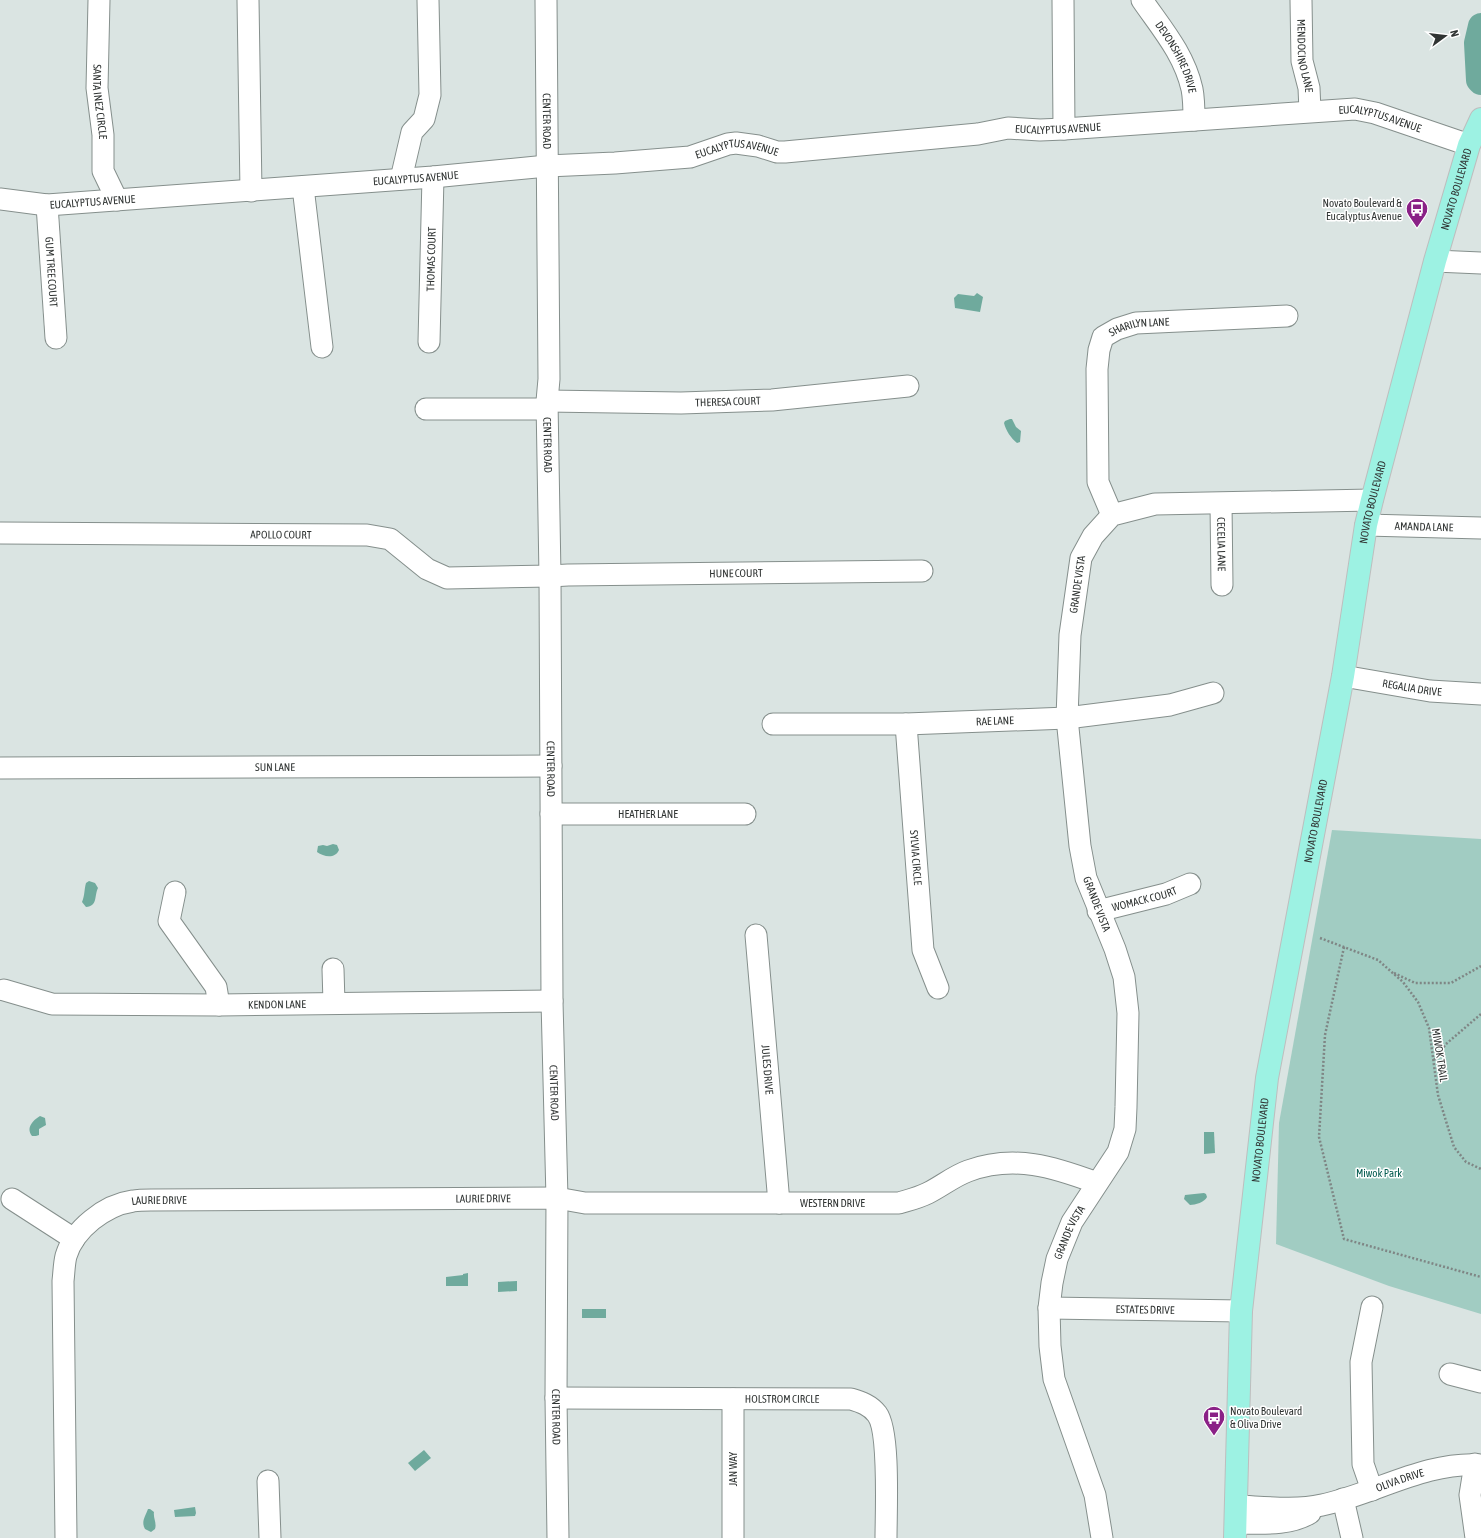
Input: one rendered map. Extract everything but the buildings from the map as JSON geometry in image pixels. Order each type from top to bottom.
[{"type":"main road","name":"NOVATO BOULEVARD","points":[[1236,1523],[1241,1311],[1266,1078],[1343,676],[1366,525],[1435,261],[1475,131]]},
{"type":"street","name":"SANTA INEZ CIRCLE","points":[[99,0],[98,88],[103,135],[103,171],[117,200]]},
{"type":"street","points":[[248,0],[251,191]]},
{"type":"street","points":[[401,179],[412,132],[424,119],[430,95],[428,0]]},
{"type":"street","name":"CENTER ROAD","points":[[546,0],[549,379],[547,405],[550,576],[552,1001],[557,1198],[556,1398],[558,1538]]},
{"type":"street","points":[[1063,0],[1064,130]]},
{"type":"street","name":"DEVONSHIRE DRIVE","points":[[1142,0],[1171,40],[1185,66],[1192,91],[1194,120]]},
{"type":"street","name":"MENDOCINO LANE","points":[[1301,0],[1302,61],[1309,88],[1310,112]]},
{"type":"street","name":"EUCALYPTUS AVENUE","points":[[0,199],[47,206],[303,187],[547,166],[615,163],[690,157],[728,144],[736,143],[758,146],[777,152],[785,152],[978,134],[1008,128],[1064,130],[1355,109],[1475,131]]},
{"type":"street","name":"THOMAS COURT","points":[[429,342],[433,176]]},
{"type":"street","points":[[303,187],[322,347]]},
{"type":"street","name":"GUM TREE COURT","points":[[47,206],[56,338]]},
{"type":"street","points":[[1435,261],[1481,263]]},
{"type":"street","name":"SHARILYN LANE","points":[[1112,515],[1098,482],[1097,369],[1099,350],[1103,337],[1117,329],[1136,323],[1286,316]]},
{"type":"street","name":"THERESA COURT","points":[[426,409],[772,400],[908,386]]},
{"type":"street","points":[[1112,515],[1155,504],[1221,504],[1372,500]]},
{"type":"street","name":"CECELIA LANE","points":[[1221,504],[1222,585]]},
{"type":"street","name":"GRANDE VISTA","points":[[1102,1538],[1095,1495],[1054,1379],[1050,1346],[1049,1308],[1057,1259],[1072,1222],[1118,1152],[1125,1129],[1128,1013],[1124,977],[1115,949],[1098,911],[1086,878],[1080,846],[1067,718],[1070,635],[1081,558],[1093,536],[1112,515]]},
{"type":"street","name":"AMANDA LANE","points":[[1366,525],[1481,528]]},
{"type":"street","name":"APOLLO COURT","points":[[0,533],[367,535],[390,539],[427,569],[447,578],[550,576]]},
{"type":"street","name":"HUNE COURT","points":[[550,576],[922,571]]},
{"type":"street","name":"REGALIA DRIVE","points":[[1343,676],[1430,691],[1481,694]]},
{"type":"street","name":"RAE LANE","points":[[773,724],[906,724],[1067,718],[1170,705],[1214,693]]},
{"type":"street","name":"SYLVIA CIRCLE","points":[[906,724],[923,950],[938,988]]},
{"type":"street","name":"SUN LANE","points":[[0,768],[550,766]]},
{"type":"street","name":"HEATHER LANE","points":[[551,814],[745,814]]},
{"type":"street","name":"WOMACK COURT","points":[[1098,911],[1166,894],[1190,884]]},
{"type":"street","points":[[175,892],[170,921],[216,987],[219,1005]]},
{"type":"street","name":"JULES DRIVE","points":[[756,935],[779,1203]]},
{"type":"street","points":[[333,969],[334,1003]]},
{"type":"street","name":"KENDON LANE","points":[[4,990],[52,1004],[219,1005],[552,1001]]},
{"type":"street","name":"WESTERN DRIVE","points":[[557,1198],[585,1203],[898,1203],[914,1199],[928,1193],[950,1179],[969,1170],[1022,1162],[1048,1167],[1097,1183]]},
{"type":"street","name":"LAURIE DRIVE","points":[[66,1538],[63,1281],[66,1256],[74,1239],[92,1219],[113,1207],[132,1201],[557,1198]]},
{"type":"street","points":[[12,1199],[74,1239]]},
{"type":"street","points":[[1372,1307],[1360,1362],[1363,1464],[1372,1490]]},
{"type":"street","name":"ESTATES DRIVE","points":[[1049,1308],[1241,1311]]},
{"type":"street","points":[[1450,1374],[1481,1382]]},
{"type":"street","name":"HOLSTROM CIRCLE","points":[[556,1398],[851,1399],[868,1405],[877,1414],[882,1426],[886,1449],[886,1538]]},
{"type":"street","name":"JAN WAY","points":[[733,1399],[733,1538]]},
{"type":"street","points":[[1476,1538],[1470,1495],[1478,1464]]},
{"type":"street","name":"OLIVA DRIVE","points":[[1236,1523],[1276,1523],[1295,1519],[1308,1514],[1321,1506],[1426,1471],[1478,1464]]},
{"type":"street","points":[[268,1481],[270,1538]]},
{"type":"street","points":[[1343,1499],[1352,1538]]},
{"type":"path","name":"MIWOK TRAIL","points":[[1320,938],[1378,960],[1403,982],[1418,1002],[1429,1028],[1438,1095],[1454,1147],[1466,1162],[1481,1169]]},
{"type":"path","points":[[1344,947],[1325,1035],[1319,1137],[1344,1239],[1481,1277]]},
{"type":"path","points":[[1390,971],[1415,983],[1451,982],[1481,966]]},
{"type":"path","points":[[1434,1061],[1446,1044],[1481,1014]]},
{"type":"green space","name":"Miwok Park","points":[[1332,830],[1481,839],[1481,1314],[1389,1286],[1276,1244],[1279,1123]]},
{"type":"shaded area","points":[[977,293],[983,297],[980,312],[955,308],[954,298],[958,294],[974,296]]},
{"type":"shaded area","points":[[1012,419],[1016,427],[1021,431],[1020,442],[1017,443],[1006,429],[1004,423]]},
{"type":"shaded area","points":[[333,844],[337,845],[339,850],[335,855],[326,856],[317,852],[318,846]]},
{"type":"shaded area","points":[[89,881],[95,883],[98,888],[94,903],[86,907],[82,902],[86,883]]},
{"type":"shaded area","points":[[40,1116],[45,1118],[46,1125],[39,1129],[39,1135],[32,1136],[30,1133],[30,1127]]},
{"type":"shaded area","points":[[1204,1132],[1214,1132],[1215,1153],[1204,1154]]},
{"type":"shaded area","points":[[1204,1193],[1207,1197],[1206,1199],[1197,1204],[1190,1205],[1184,1199],[1185,1195]]},
{"type":"shaded area","points":[[468,1273],[468,1286],[446,1286],[446,1277]]},
{"type":"shaded area","points":[[517,1281],[517,1291],[498,1292],[498,1282]]},
{"type":"shaded area","points":[[582,1309],[606,1309],[606,1318],[582,1318]]},
{"type":"shaded area","points":[[424,1450],[431,1458],[415,1471],[408,1463]]},
{"type":"shaded area","points":[[195,1507],[195,1516],[175,1517],[174,1510]]},
{"type":"shaded area","points":[[148,1509],[154,1512],[155,1529],[151,1532],[145,1529],[143,1524]]},
{"type":"waterway","points":[[1481,26],[1477,43],[1479,80],[1481,82]]},
{"type":"place","name":"Novato Boulevard & Eucalyptus Avenue","points":[[1417,228]]},
{"type":"place","name":"Novato Boulevard & Oliva Drive","points":[[1214,1436]]}]
